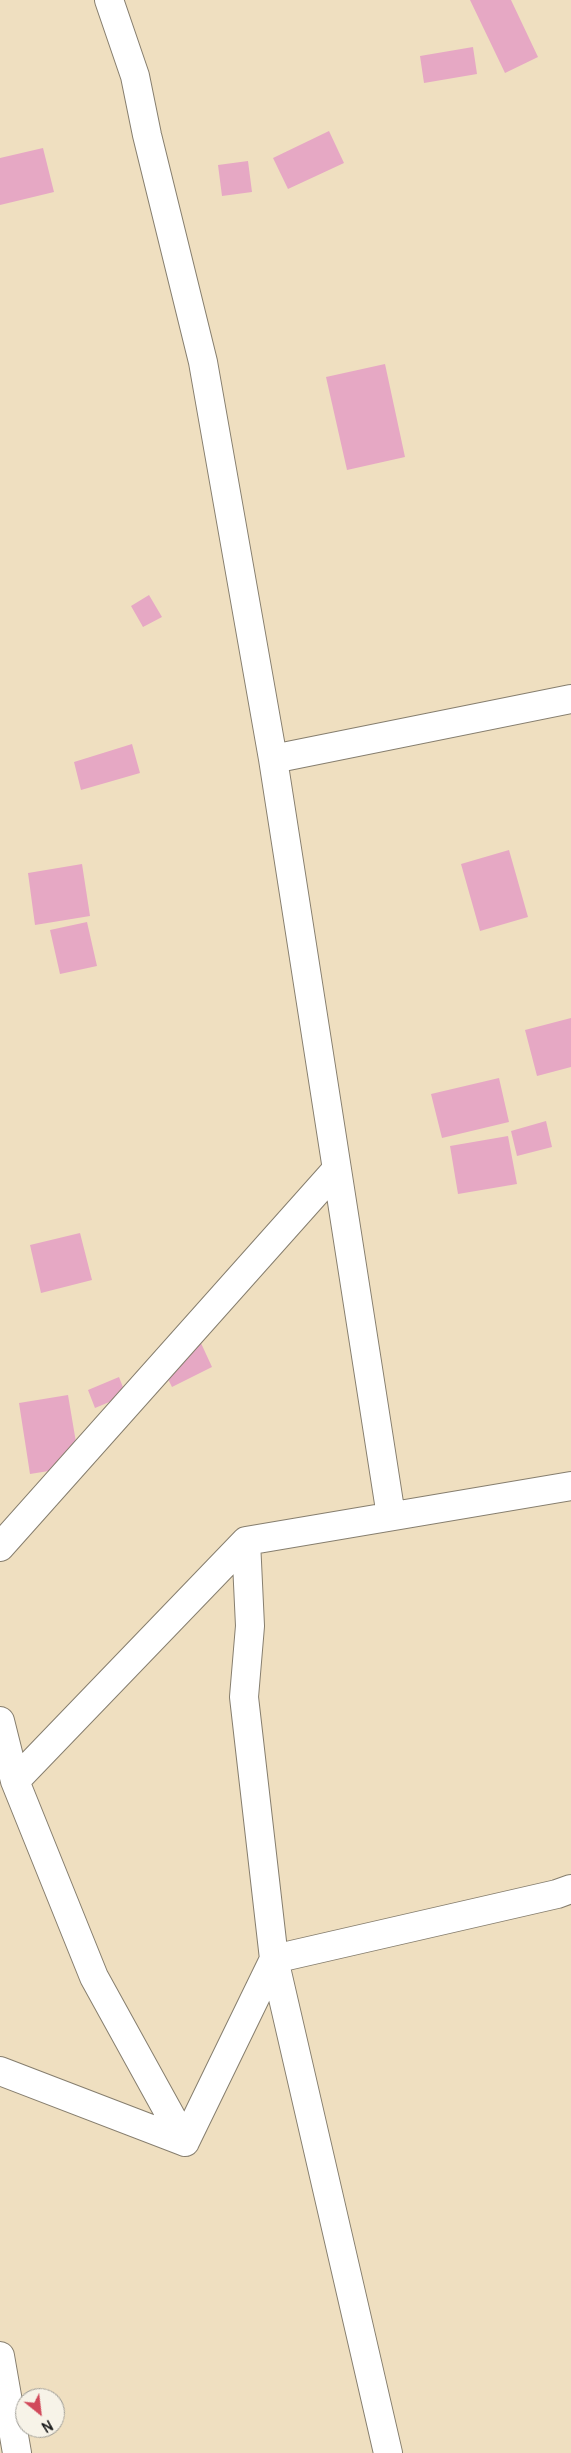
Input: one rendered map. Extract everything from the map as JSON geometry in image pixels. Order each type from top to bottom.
[{"type":"street","points":[[109,0],[135,76],[147,135],[203,362],[273,759],[391,1516]]},
{"type":"street","points":[[273,759],[571,699]]},
{"type":"street","points":[[0,1547],[336,1170]]},
{"type":"street","points":[[15,1781],[246,1541],[571,1486]]},
{"type":"street","points":[[246,1541],[250,1626],[244,1697],[274,1959],[388,2453]]},
{"type":"street","points":[[0,1721],[15,1781],[94,1977],[185,2142]]},
{"type":"street","points":[[274,1959],[558,1894],[571,1889]]},
{"type":"street","points":[[185,2142],[274,1959]]},
{"type":"street","points":[[0,2071],[185,2142]]},
{"type":"street","points":[[0,2356],[17,2453]]},
{"type":"building","points":[[470,0],[511,0],[538,57],[505,73]]},
{"type":"building","points":[[473,47],[477,74],[424,83],[420,56]]},
{"type":"building","points":[[329,131],[344,163],[288,189],[273,158]]},
{"type":"building","points":[[43,148],[54,192],[0,205],[0,158]]},
{"type":"building","points":[[248,161],[252,192],[222,196],[218,165]]},
{"type":"building","points":[[385,364],[405,457],[347,470],[326,377]]},
{"type":"building","points":[[149,595],[162,617],[143,627],[131,606]]},
{"type":"building","points":[[132,744],[140,773],[81,790],[74,762]]},
{"type":"building","points":[[509,850],[528,917],[480,931],[461,864]]},
{"type":"building","points":[[82,864],[90,916],[35,925],[28,873]]},
{"type":"building","points":[[87,922],[97,966],[60,974],[50,930]]},
{"type":"building","points":[[571,1018],[571,1067],[537,1076],[525,1030]]},
{"type":"building","points":[[499,1078],[509,1122],[442,1138],[431,1094]]},
{"type":"building","points":[[546,1121],[552,1147],[517,1156],[511,1131]]},
{"type":"building","points":[[508,1136],[517,1184],[458,1194],[450,1146]]},
{"type":"building","points":[[80,1233],[92,1280],[41,1293],[30,1245]]},
{"type":"building","points":[[200,1341],[212,1367],[172,1387],[159,1361]]},
{"type":"building","points":[[119,1377],[126,1395],[95,1408],[88,1390]]},
{"type":"building","points":[[68,1395],[80,1466],[30,1474],[19,1403]]}]
